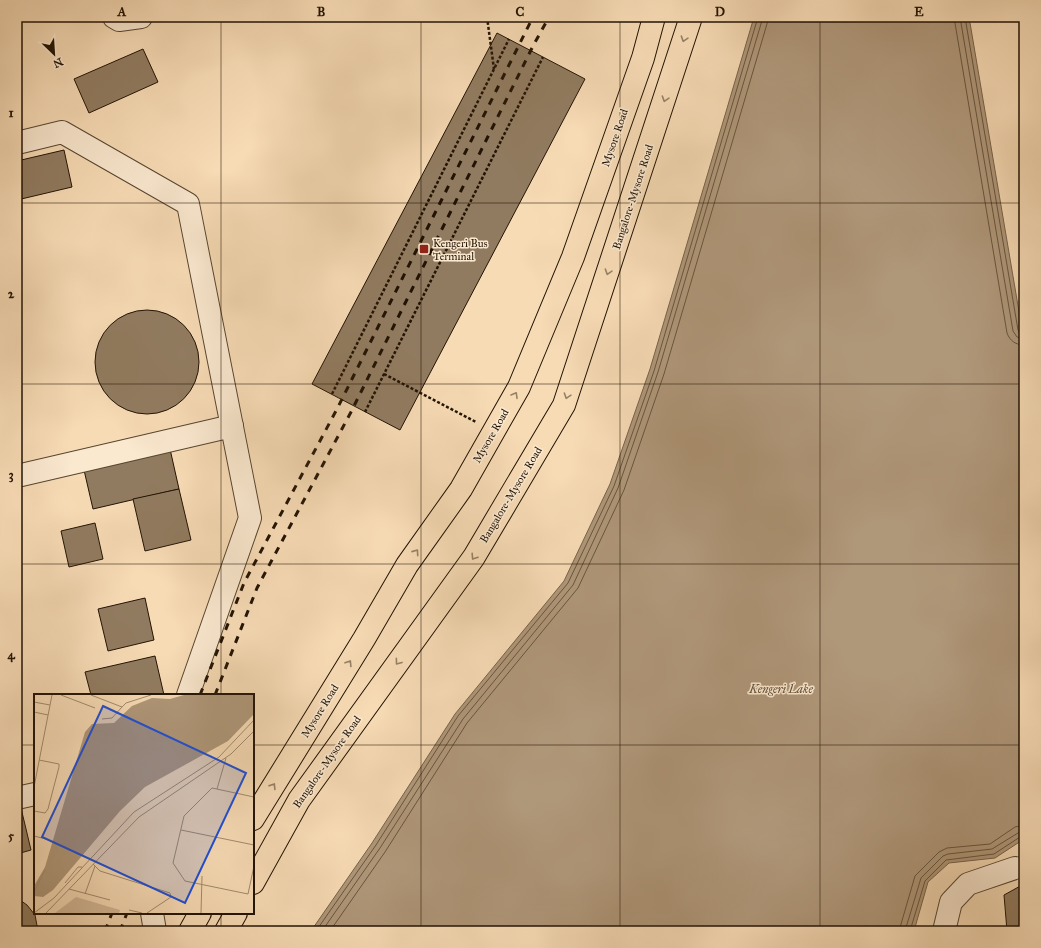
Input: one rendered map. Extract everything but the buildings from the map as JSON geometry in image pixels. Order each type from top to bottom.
[{"type":"highway","name":"Mysore Road","points":[[254,817],[364,640],[407,565],[461,489],[519,387],[573,257],[643,58],[654,17]]},
{"type":"highway","name":"Bangalore-Mysore Road","points":[[254,881],[299,800],[474,557],[564,405],[691,17]]},
{"type":"highway","points":[[190,931],[199,914]]},
{"type":"highway","points":[[226,931],[235,914]]},
{"type":"street","points":[[114,17],[119,20],[141,17]]},
{"type":"street","points":[[17,143],[62,132],[188,204],[250,518],[188,694]]},
{"type":"street","points":[[17,476],[232,426]]},
{"type":"street","points":[[17,798],[34,794]]},
{"type":"street","points":[[944,931],[951,902],[968,884],[1015,868]]},
{"type":"street","points":[[152,914],[155,931]]},
{"type":"path","points":[[487,17],[494,69]]},
{"type":"path","points":[[332,394],[509,39]]},
{"type":"path","points":[[365,412],[543,57]]},
{"type":"path","points":[[384,374],[494,431]]},
{"type":"water","name":"Kengeri Lake","points":[[754,17],[969,17],[1024,341],[1024,839],[995,858],[949,863],[928,882],[914,931],[311,931],[372,843],[455,714],[564,581],[610,484],[650,369]]},
{"type":"railway","points":[[200,694],[244,583],[337,409],[533,17]]},
{"type":"railway","points":[[215,694],[257,588],[351,412],[533,46],[549,17]]},
{"type":"railway","points":[[105,931],[112,914]]},
{"type":"railway","points":[[120,931],[127,914]]},
{"type":"place","name":"Kengeri Bus Terminal","points":[[424,249]]}]
